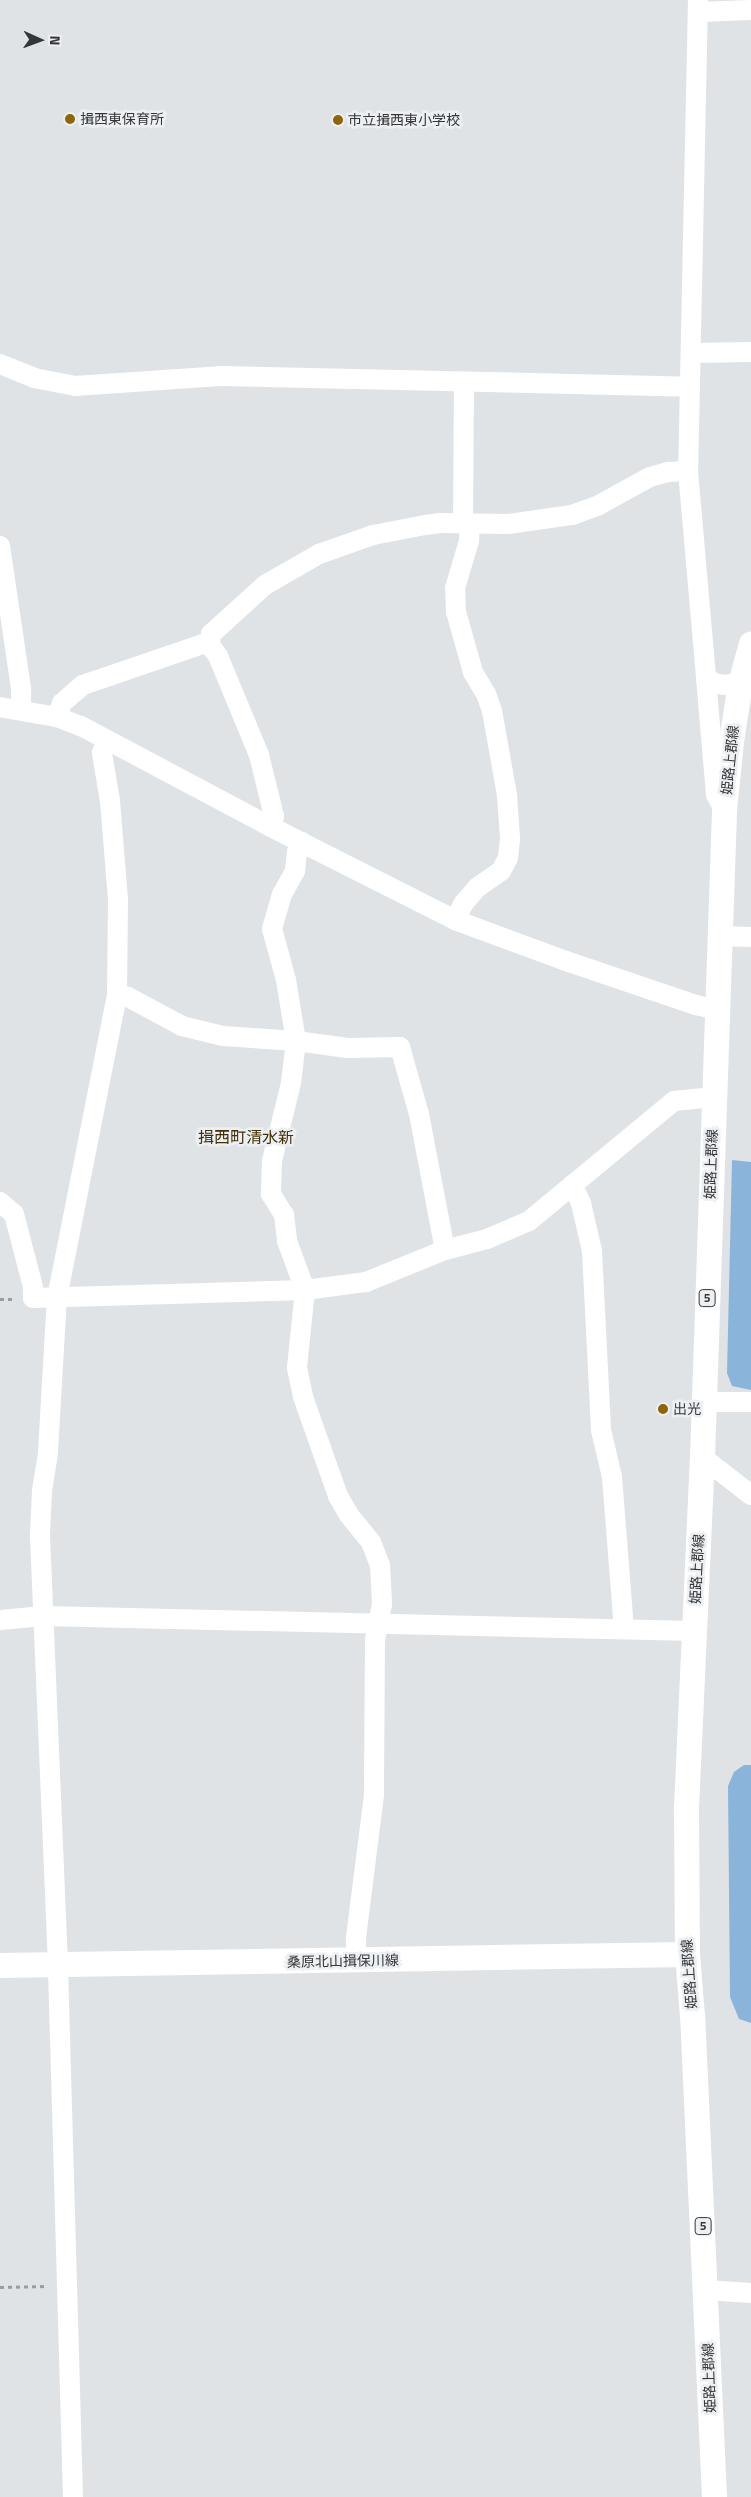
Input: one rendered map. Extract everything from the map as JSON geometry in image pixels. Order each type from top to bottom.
[{"type":"main road","name":"姫路上郡線","points":[[714,2497],[706,2290],[687,1954],[686,1808],[702,1457],[724,810],[731,741],[740,683],[751,643]]},
{"type":"main road","name":"桑原北山揖保川線","points":[[0,1965],[687,1954]]},
{"type":"street","points":[[724,810],[716,795],[688,471],[699,6],[751,10]]},
{"type":"street","points":[[690,353],[751,352]]},
{"type":"street","points":[[0,364],[34,378],[75,386],[220,376],[689,386]]},
{"type":"street","points":[[455,920],[463,904],[478,887],[501,871],[508,858],[510,838],[507,795],[492,711],[486,694],[473,672],[456,612],[455,588],[469,541],[466,524],[464,382]]},
{"type":"street","points":[[272,827],[274,816],[259,755],[218,656],[210,645],[211,634],[265,585],[319,554],[373,535],[441,522],[508,524],[572,515],[600,505],[650,477],[668,472],[688,471]]},
{"type":"street","points":[[0,546],[21,689],[21,710]]},
{"type":"street","points":[[57,717],[62,703],[83,685],[203,644],[210,645]]},
{"type":"street","points":[[706,678],[724,685],[740,683]]},
{"type":"street","points":[[0,707],[57,717],[81,726],[272,827],[455,920],[566,961],[696,1005],[718,1010]]},
{"type":"street","points":[[73,2497],[58,1965],[40,1526],[42,1491],[48,1452],[56,1298],[116,994],[118,900],[110,801],[102,753],[106,740]]},
{"type":"street","points":[[302,842],[297,852],[295,871],[282,894],[272,929],[286,980],[296,1041],[291,1083],[272,1161],[271,1194],[284,1215],[287,1241],[305,1290],[297,1368],[303,1397],[338,1496],[349,1515],[371,1542],[380,1565],[382,1604],[375,1640],[374,1795],[356,1938],[356,1960]]},
{"type":"street","points":[[720,936],[751,937]]},
{"type":"street","points":[[116,994],[128,997],[182,1026],[223,1036],[296,1041],[348,1048],[400,1047],[419,1114],[445,1250]]},
{"type":"street","points":[[0,1202],[14,1214],[33,1298],[305,1290],[366,1282],[445,1250],[487,1239],[529,1221],[674,1101],[714,1097]]},
{"type":"street","points":[[572,1185],[581,1203],[592,1251],[601,1430],[612,1477],[624,1629]]},
{"type":"street","points":[[703,1402],[751,1402]]},
{"type":"street","points":[[702,1457],[751,1494]]},
{"type":"street","points":[[0,1620],[43,1616],[694,1631]]},
{"type":"street","points":[[706,2290],[751,2293]]},
{"type":"path","points":[[0,2287],[68,2286]]},
{"type":"water","points":[[732,1160],[751,1162],[751,1390],[732,1386],[727,1373]]},
{"type":"water","points":[[744,1765],[751,1765],[751,2023],[739,2019],[730,1997],[728,1786],[734,1772]]},
{"type":"place","name":"揖西東保育所","points":[[70,119]]},
{"type":"place","name":"市立揖西東小学校","points":[[338,120]]},
{"type":"place","name":"出光","points":[[663,1409]]},
{"type":"district","name":"揖西町清水新","points":[[246,1137]]}]
